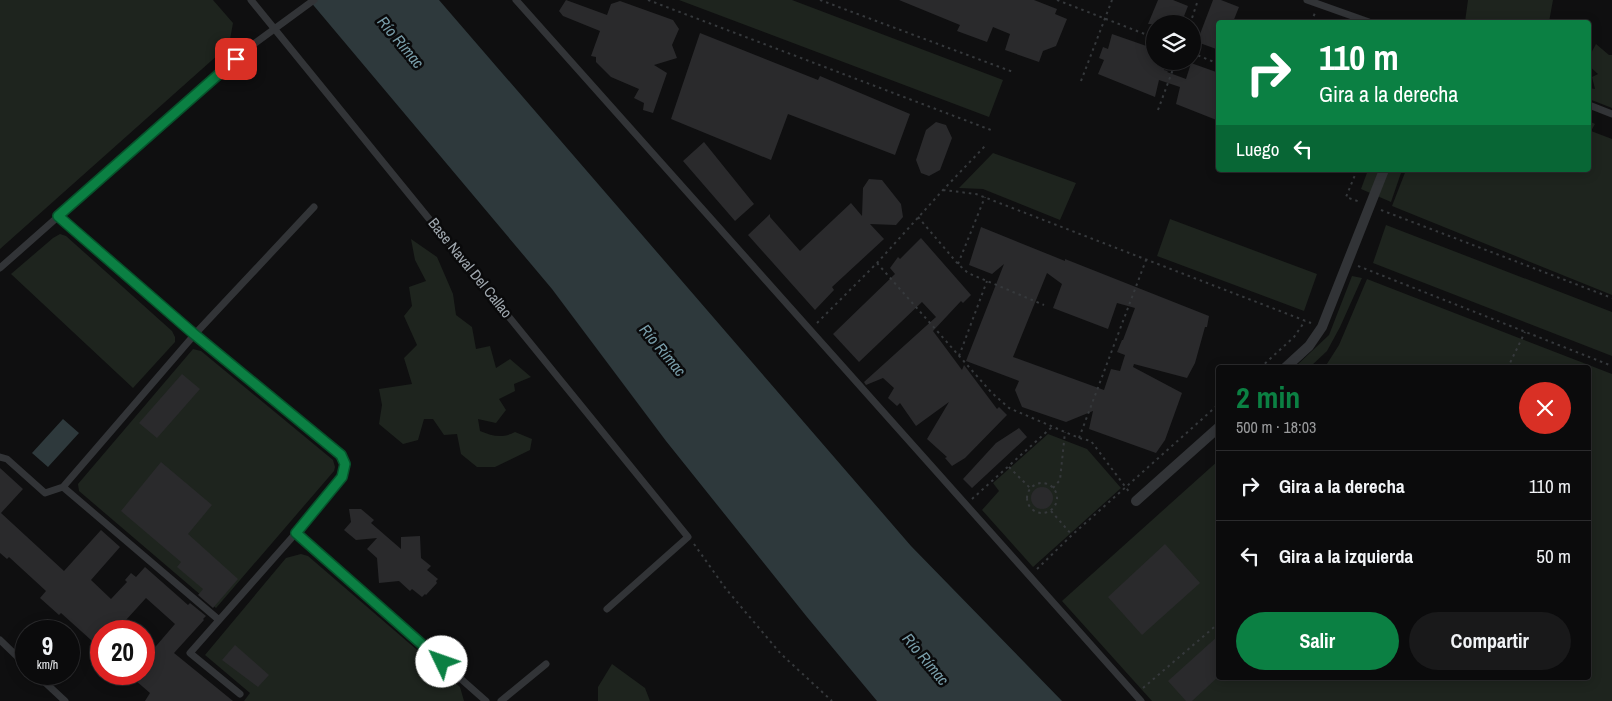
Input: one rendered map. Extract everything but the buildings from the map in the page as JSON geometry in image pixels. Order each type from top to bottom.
[{"type":"street","points":[[1288,365],[1309,346],[1322,327],[1383,172]]},
{"type":"street","points":[[1136,501],[1216,430]]},
{"type":"lane","name":"Base Naval Del Callao","points":[[251,0],[688,537]]},
{"type":"lane","points":[[0,268],[251,46],[314,0]]},
{"type":"lane","points":[[1307,0],[1363,20]]},
{"type":"lane","points":[[517,1],[1141,701]]},
{"type":"lane","points":[[1591,107],[1612,114]]},
{"type":"lane","points":[[0,457],[7,459],[45,493],[64,488],[194,334],[314,207]]},
{"type":"lane","points":[[58,216],[194,334],[341,455],[345,464],[342,477],[296,533],[190,653],[240,694]]},
{"type":"lane","points":[[64,488],[219,620]]},
{"type":"lane","points":[[296,533],[486,701]]},
{"type":"lane","points":[[607,609],[688,537]]},
{"type":"lane","points":[[0,640],[15,654]]},
{"type":"lane","points":[[501,701],[546,664]]},
{"type":"lane","points":[[48,685],[65,701]]},
{"type":"path","points":[[648,0],[991,130]]},
{"type":"path","points":[[820,0],[1013,72]]},
{"type":"path","points":[[1057,0],[1146,35]]},
{"type":"path","points":[[1081,81],[1112,0]]},
{"type":"path","points":[[1193,15],[1198,0]]},
{"type":"path","points":[[1201,57],[1216,63]]},
{"type":"path","points":[[1158,110],[1173,70]]},
{"type":"path","points":[[810,330],[877,264],[942,190],[986,145]]},
{"type":"path","points":[[1356,172],[1346,197],[1612,298]]},
{"type":"path","points":[[942,190],[976,194],[985,197],[1322,327]]},
{"type":"path","points":[[958,264],[985,197]]},
{"type":"path","points":[[918,218],[958,264],[968,272],[1044,305]]},
{"type":"path","points":[[1079,438],[1146,259]]},
{"type":"path","points":[[1347,262],[1612,366]]},
{"type":"path","points":[[877,264],[991,392],[1009,408],[1079,438],[1091,441],[1136,501]]},
{"type":"path","points":[[959,356],[987,281]]},
{"type":"path","points":[[1263,365],[1294,337],[1305,320]]},
{"type":"path","points":[[1509,365],[1525,332]]},
{"type":"path","points":[[1030,575],[1216,407]]},
{"type":"path","points":[[966,504],[1052,427]]},
{"type":"path","points":[[1053,488],[1060,480],[1065,432]]},
{"type":"path","points":[[1008,466],[1030,488]]},
{"type":"path","points":[[1039,483],[1050,485],[1053,488],[1057,502],[1051,511],[1042,514],[1029,507],[1026,497],[1030,488],[1039,483]]},
{"type":"path","points":[[1051,511],[1072,535]]},
{"type":"path","points":[[688,537],[726,589],[781,654],[832,701]]},
{"type":"path","points":[[1136,695],[1216,626]]},
{"type":"shaded area","points":[[0,0],[213,0],[233,23],[229,45],[0,249]]},
{"type":"shaded area","points":[[679,0],[792,0],[1003,80],[989,117]]},
{"type":"shaded area","points":[[1468,0],[1553,0],[1549,20],[1465,20]]},
{"type":"shaded area","points":[[1596,44],[1609,55],[1612,55],[1612,108],[1591,100],[1591,88],[1595,89],[1592,77],[1598,74],[1591,68],[1591,53]]},
{"type":"shaded area","points":[[1591,122],[1595,124],[1591,131]]},
{"type":"shaded area","points":[[1591,131],[1612,139],[1612,295],[1392,206],[1405,172],[1591,172]]},
{"type":"shaded area","points":[[993,153],[1076,183],[1060,220],[983,189],[959,188]]},
{"type":"shaded area","points":[[1367,172],[1401,172],[1391,202],[1361,189]]},
{"type":"shaded area","points":[[1170,219],[1317,274],[1304,311],[1157,256]]},
{"type":"shaded area","points":[[1386,225],[1612,312],[1612,356],[1373,263]]},
{"type":"shaded area","points":[[60,234],[66,236],[172,331],[175,337],[175,342],[133,388],[11,274]]},
{"type":"shaded area","points":[[411,239],[437,257],[453,294],[456,315],[472,327],[476,349],[490,346],[496,368],[510,359],[531,377],[514,384],[515,391],[499,399],[506,410],[496,423],[478,419],[480,431],[485,433],[501,436],[515,432],[532,439],[530,450],[495,467],[477,467],[461,454],[457,434],[444,435],[433,419],[424,419],[418,440],[403,444],[379,424],[382,405],[379,389],[412,384],[404,358],[417,345],[404,316],[412,306],[409,287],[426,281],[415,260]]},
{"type":"shaded area","points":[[1352,276],[1362,278],[1327,351],[1312,365],[1297,365],[1329,335]]},
{"type":"shaded area","points":[[1367,279],[1589,365],[1326,365],[1339,345]]},
{"type":"shaded area","points":[[193,349],[201,351],[333,460],[335,467],[334,471],[216,608],[79,491],[78,484]]},
{"type":"shaded area","points":[[1591,366],[1612,374],[1612,701],[1152,701],[1062,601],[1216,463],[1216,680],[1591,680]]},
{"type":"shaded area","points":[[1048,434],[1087,449],[1121,488],[1033,567],[982,510],[999,491],[993,483]]},
{"type":"shaded area","points":[[301,554],[308,556],[460,687],[464,701],[244,701],[250,693],[205,655],[286,558]]},
{"type":"shaded area","points":[[612,664],[645,688],[650,701],[598,701],[598,687]]},
{"type":"water","name":"Río Rímac","points":[[309,0],[439,0],[911,546],[1062,701],[877,701],[666,441],[552,289]]},
{"type":"water","points":[[63,419],[79,433],[48,467],[32,453]]},
{"type":"route","points":[[236,59],[58,216],[194,334],[341,455],[345,464],[342,477],[296,533],[442,662]]}]
